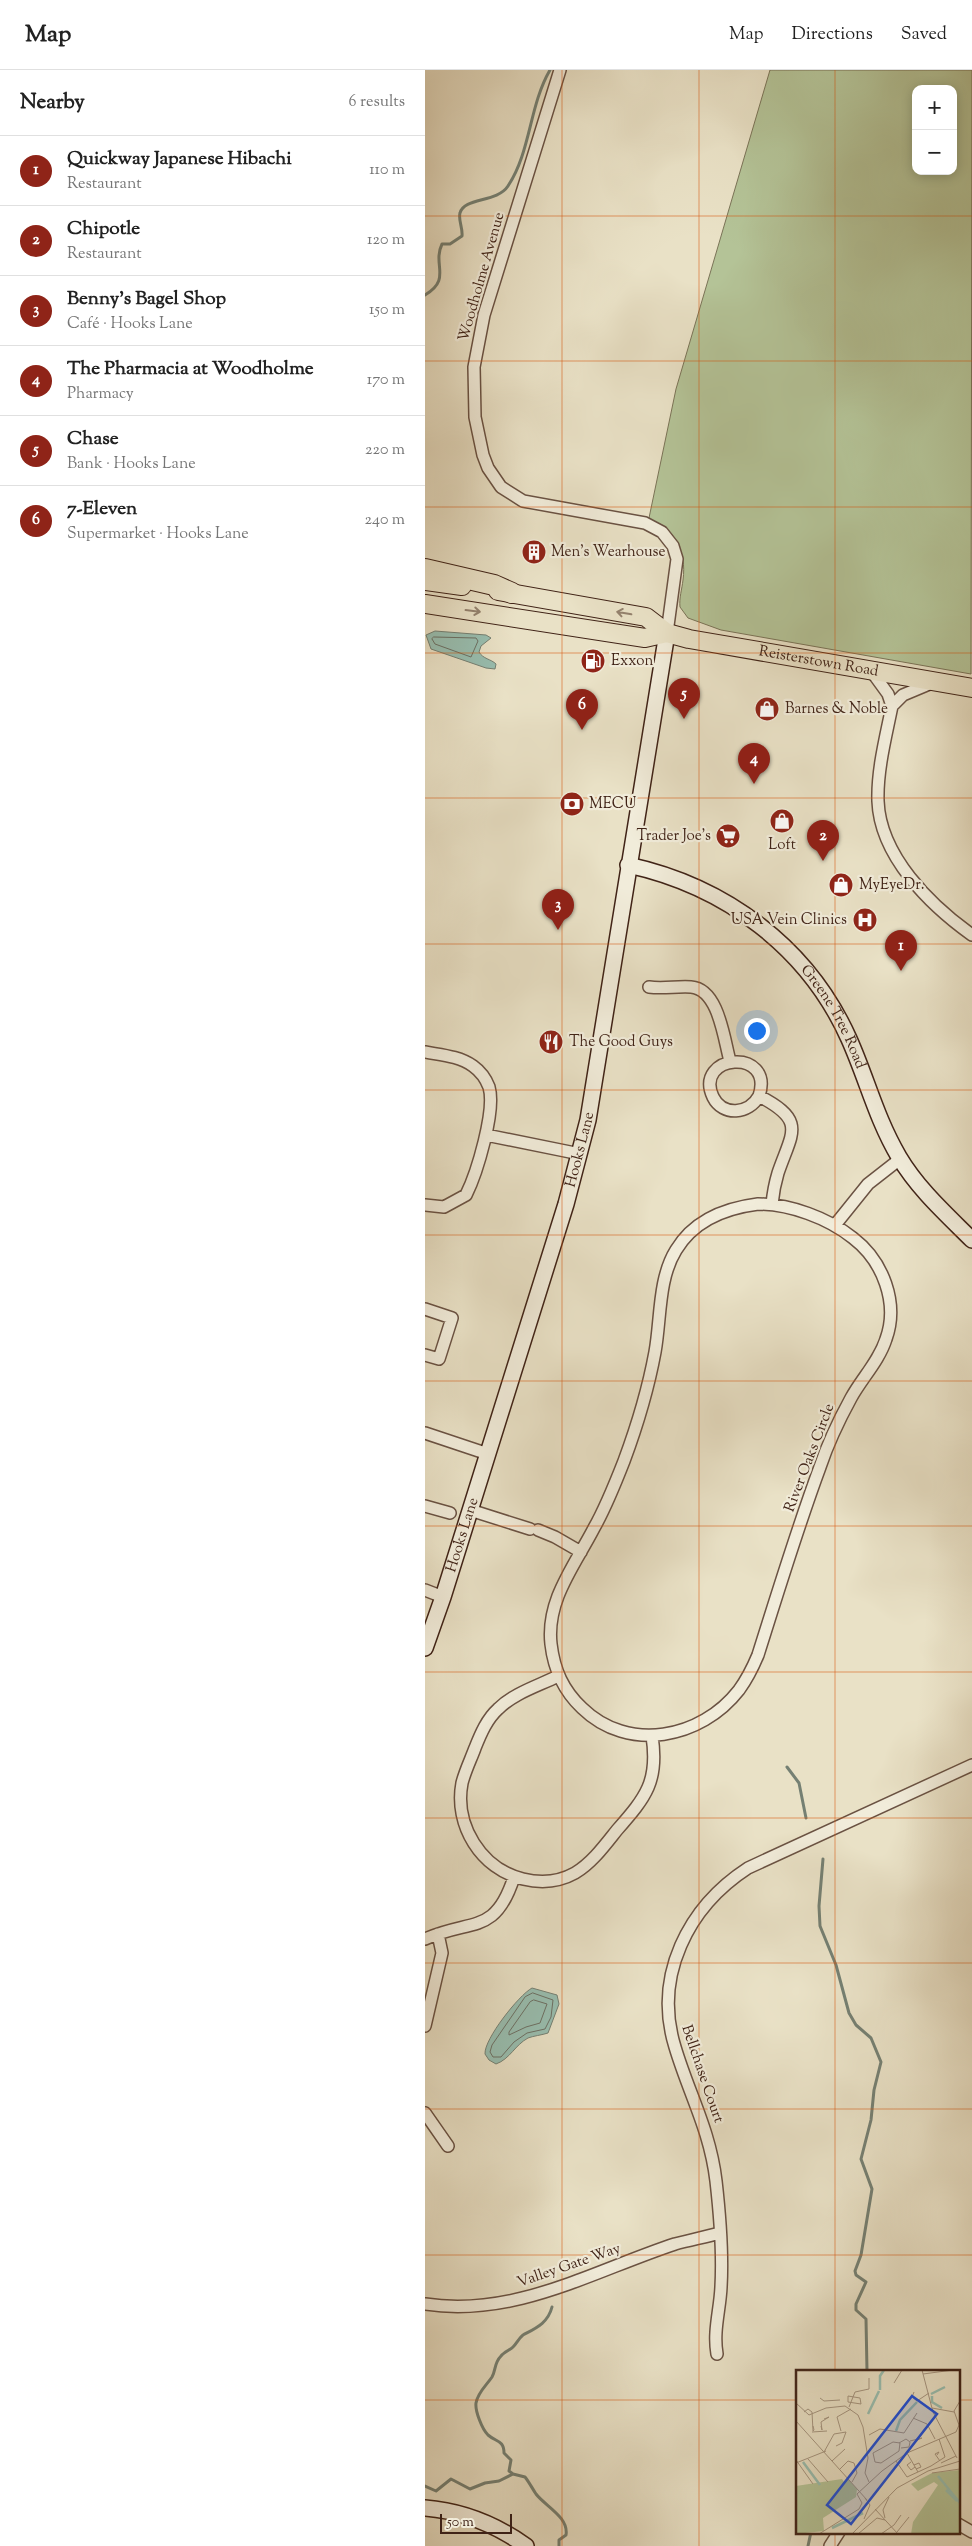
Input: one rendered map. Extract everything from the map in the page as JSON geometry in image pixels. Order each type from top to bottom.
[{"type":"highway","points":[[425,569],[493,585],[512,593]]},
{"type":"main road","name":"Reisterstown Road","points":[[425,580],[512,593],[646,617],[667,633]]},
{"type":"main road","name":"Reisterstown Road","points":[[425,604],[645,638],[667,633],[872,672],[972,688]]},
{"type":"street","name":"Woodholme Avenue","points":[[560,70],[477,341],[473,393],[479,440],[488,468],[494,478],[501,487],[516,498],[536,505],[645,523],[666,536],[675,551],[677,564],[667,633]]},
{"type":"street","name":"Hooks Lane","points":[[425,1648],[488,1454],[580,1154],[596,1077],[628,865],[667,633]]},
{"type":"street","points":[[872,672],[887,694],[892,706],[879,784],[879,809],[884,830],[896,855],[923,892],[949,917],[972,935]]},
{"type":"street","points":[[892,706],[903,695],[934,682]]},
{"type":"street","name":"Greene Tree Road","points":[[628,865],[667,875],[716,896],[757,922],[794,956],[826,996],[841,1021],[857,1057],[878,1118],[900,1159],[921,1186],[972,1240]]},
{"type":"street","points":[[649,987],[690,987],[703,990],[715,1005],[730,1062]]},
{"type":"street","points":[[425,1052],[466,1062],[485,1079],[491,1098],[486,1136],[466,1195],[444,1206],[425,1205]]},
{"type":"street","points":[[730,1062],[745,1062],[754,1068],[761,1082],[759,1096],[754,1104],[741,1111],[725,1109],[717,1102],[711,1091],[712,1078],[720,1066],[730,1062]]},
{"type":"street","points":[[759,1096],[780,1109],[787,1116],[792,1130],[791,1143],[778,1174],[772,1204]]},
{"type":"street","points":[[486,1136],[580,1154]]},
{"type":"street","points":[[835,1225],[868,1184],[900,1159]]},
{"type":"street","name":"River Oaks Circle","points":[[772,1204],[835,1225],[864,1247],[884,1278],[891,1314],[886,1340],[852,1396],[830,1442],[758,1655],[744,1682],[725,1705],[704,1721],[678,1732],[651,1736],[629,1734],[595,1720],[580,1706],[558,1676],[551,1644],[551,1619],[562,1587],[608,1500],[644,1405],[659,1330],[665,1278],[676,1250],[700,1224],[717,1214],[744,1206],[772,1204]]},
{"type":"street","points":[[425,1309],[452,1318],[439,1359],[425,1355]]},
{"type":"street","points":[[425,1433],[488,1454]]},
{"type":"street","points":[[425,1506],[450,1513]]},
{"type":"street","points":[[470,1510],[555,1537],[581,1552]]},
{"type":"street","points":[[425,1590],[443,1597]]},
{"type":"street","points":[[558,1676],[516,1696],[496,1710],[484,1727],[462,1783],[461,1808],[465,1824],[476,1847],[493,1864],[514,1876],[539,1881],[552,1880],[574,1874],[590,1860],[633,1811],[648,1789],[655,1765],[651,1736]]},
{"type":"street","name":"Bellchase Court","points":[[717,2354],[714,2337],[721,2287],[720,2233],[710,2144],[675,2048],[668,2016],[673,1966],[686,1932],[706,1902],[722,1886],[748,1868],[972,1765]]},
{"type":"street","points":[[425,1939],[477,1924],[489,1918],[503,1906],[514,1876]]},
{"type":"street","points":[[425,2026],[441,1953],[438,1934]]},
{"type":"street","points":[[425,2113],[447,2146]]},
{"type":"street","name":"Valley Gate Way","points":[[425,2304],[464,2307],[514,2301],[677,2244],[720,2233]]},
{"type":"street","points":[[425,2508],[459,2512],[484,2521],[526,2546]]},
{"type":"street","points":[[959,2525],[972,2532]]},
{"type":"street","points":[[830,2546],[838,2534]]},
{"type":"shaded area","points":[[770,70],[972,70],[971,674],[721,630],[688,618],[680,607],[684,569],[681,551],[672,536],[649,518],[676,389]]},
{"type":"water","points":[[435,631],[486,635],[491,638],[481,646],[479,652],[496,664],[495,669],[486,668],[431,649],[426,635]]},
{"type":"water","points":[[532,1988],[557,1995],[559,2004],[548,2033],[528,2038],[519,2044],[505,2059],[496,2064],[489,2060],[485,2054],[490,2038],[511,2008]]},
{"type":"waterway","points":[[425,295],[438,283],[442,244],[450,244],[462,236],[460,213],[463,208],[468,204],[489,198],[503,191],[516,172],[538,98],[550,70]]},
{"type":"waterway","points":[[787,1767],[799,1783],[806,1818]]},
{"type":"waterway","points":[[823,1859],[819,1906],[820,1926],[836,1965],[849,2013],[856,2025],[871,2038],[881,2062],[874,2090],[871,2120],[861,2159],[872,2189],[861,2255],[855,2271],[856,2275],[866,2282],[856,2304],[856,2310],[866,2319],[867,2370]]},
{"type":"waterway","points":[[513,2474],[509,2471],[511,2460],[504,2453],[503,2446],[483,2429],[476,2403],[480,2392],[492,2377],[499,2359],[523,2335],[544,2321],[552,2307]]},
{"type":"waterway","points":[[425,2486],[436,2491],[451,2479],[470,2489],[485,2483],[499,2481],[513,2474],[525,2477],[536,2494],[564,2523],[566,2535],[559,2540],[559,2546]]},
{"type":"waterway","points":[[808,2546],[811,2534]]},
{"type":"place","name":"Men's Wearhouse","points":[[534,552]]},
{"type":"place","name":"Exxon","points":[[593,661]]},
{"type":"place","name":"Barnes & Noble","points":[[767,709]]},
{"type":"place","name":"Chase","points":[[684,719]]},
{"type":"place","name":"7-Eleven","points":[[582,730]]},
{"type":"place","name":"The Pharmacia at Woodholme","points":[[754,784]]},
{"type":"place","name":"MECU","points":[[572,804]]},
{"type":"place","name":"Loft","points":[[782,821]]},
{"type":"place","name":"Trader Joe's","points":[[728,836]]},
{"type":"place","name":"Chipotle","points":[[823,861]]},
{"type":"place","name":"MyEyeDr.","points":[[841,885]]},
{"type":"place","name":"USA Vein Clinics","points":[[865,920]]},
{"type":"place","name":"Benny's Bagel Shop","points":[[558,930]]},
{"type":"place","name":"Quickway Japanese Hibachi","points":[[901,971]]},
{"type":"place","name":"The Good Guys","points":[[551,1042]]}]
